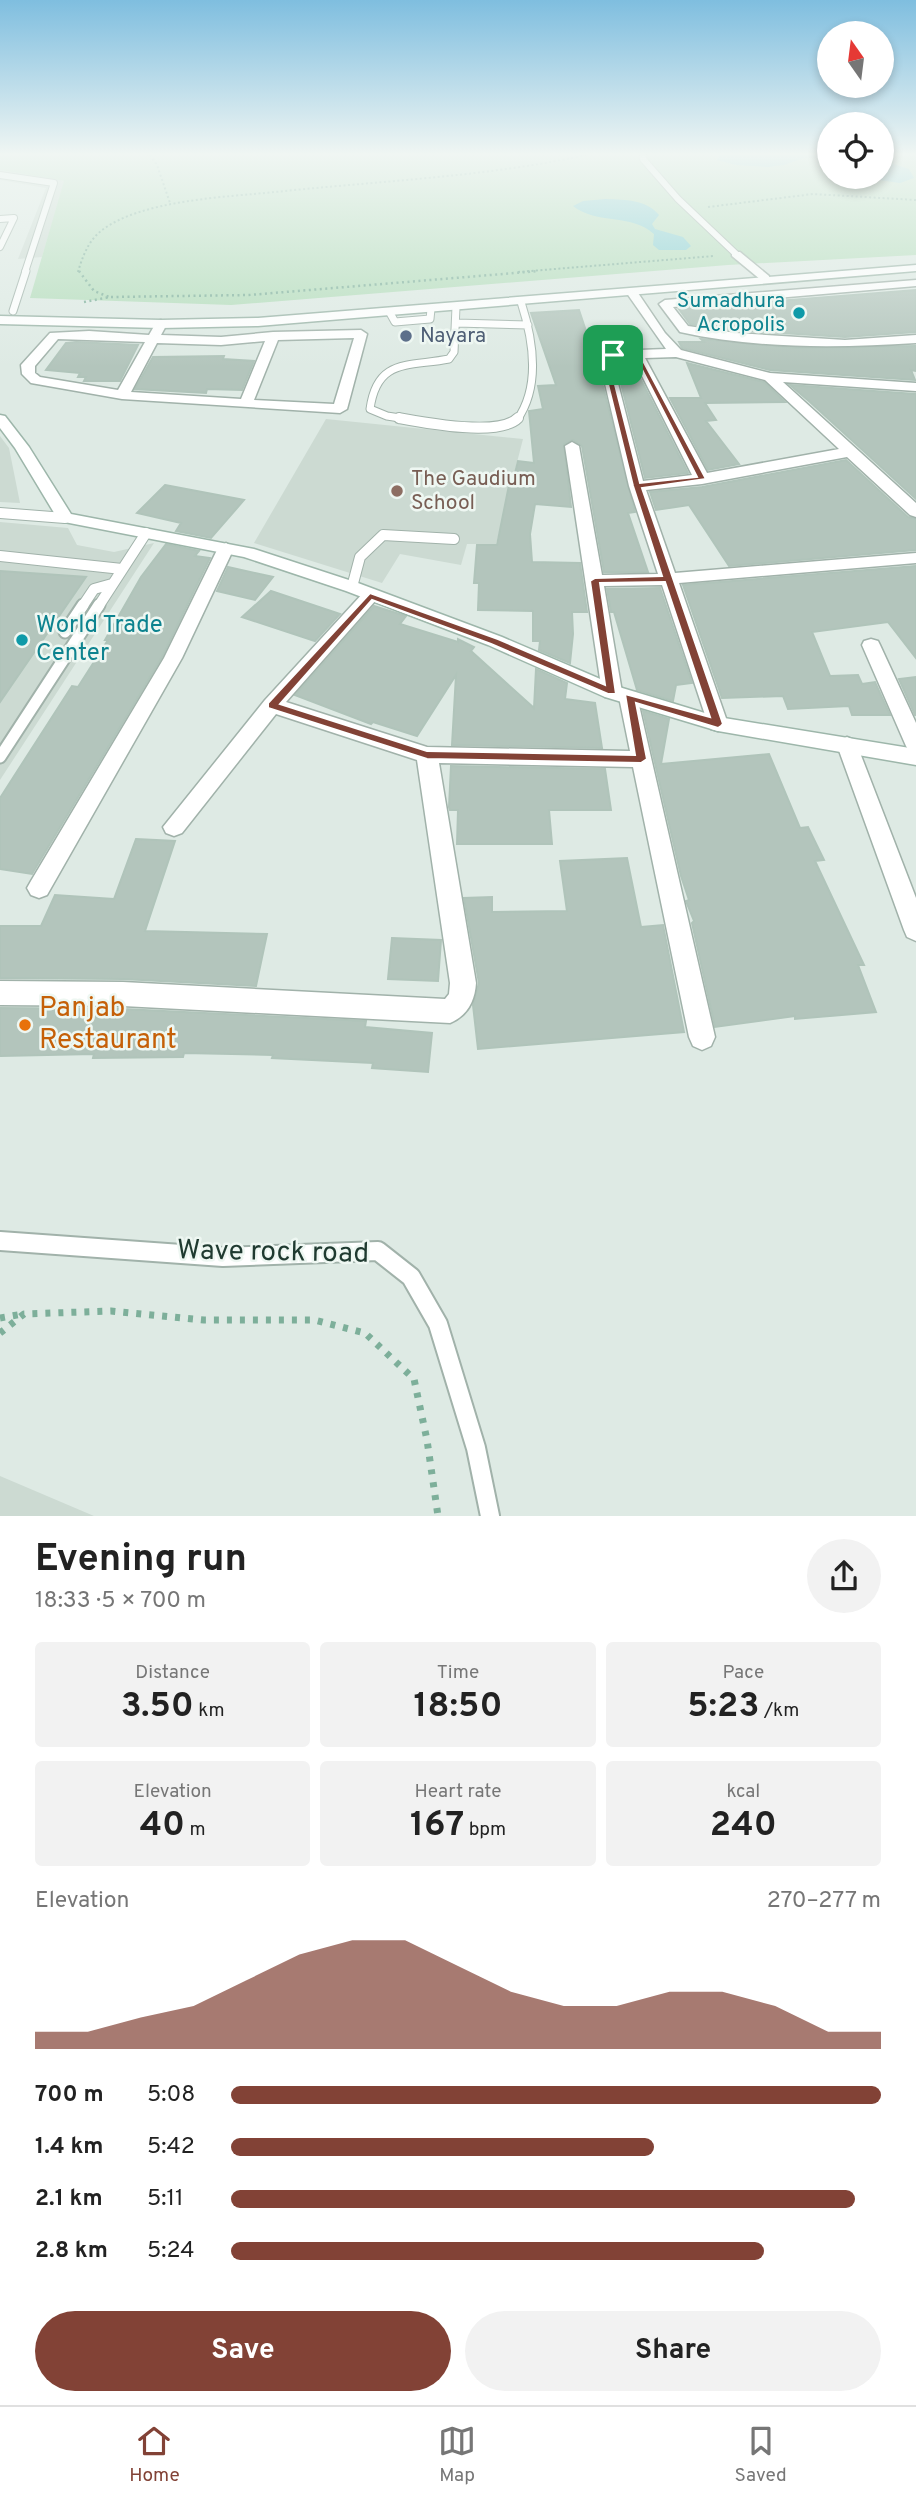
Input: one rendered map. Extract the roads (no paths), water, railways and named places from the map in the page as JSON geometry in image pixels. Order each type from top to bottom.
[{"type":"street","points":[[736,254],[760,274]]},
{"type":"street","points":[[6,311],[265,312],[760,274],[916,258]]},
{"type":"street","points":[[0,320],[161,324],[258,322],[632,292],[760,274],[916,268]]},
{"type":"street","points":[[870,270],[888,285]]},
{"type":"street","points":[[916,283],[665,304],[684,329],[736,337],[845,344],[916,339]]},
{"type":"street","points":[[632,292],[660,335],[676,353]]},
{"type":"street","points":[[252,340],[258,322]]},
{"type":"street","points":[[122,395],[161,324]]},
{"type":"street","points":[[75,334],[252,340],[274,336],[361,334],[340,409],[122,395],[36,380],[29,374],[28,365],[54,336],[75,334]]},
{"type":"street","points":[[246,404],[274,336]]},
{"type":"street","points":[[718,724],[637,486],[605,358],[613,355],[676,353],[769,377],[916,387]]},
{"type":"street","points":[[637,354],[702,479]]},
{"type":"street","points":[[769,377],[916,512]]},
{"type":"street","points":[[0,419],[22,447],[65,518],[226,548],[361,592],[495,641],[620,694],[718,724],[916,757]]},
{"type":"street","points":[[572,446],[595,581],[620,694],[641,759],[702,1037]]},
{"type":"street","points":[[637,486],[702,479],[848,452]]},
{"type":"street","points":[[38,888],[173,658],[226,548]]},
{"type":"street","points":[[595,581],[668,579],[916,558]]},
{"type":"street","points":[[174,827],[361,592]]},
{"type":"street","points":[[872,645],[916,746]]},
{"type":"street","points":[[272,705],[427,755],[641,759]]},
{"type":"street","points":[[847,745],[916,930]]},
{"type":"street","points":[[0,993],[123,994],[450,1011],[459,1003],[463,994],[463,983],[427,755]]},
{"type":"lane","points":[[0,247],[10,226]]},
{"type":"lane","points":[[6,311],[38,226]]},
{"type":"lane","points":[[707,226],[736,254]]},
{"type":"lane","points":[[456,307],[454,352],[449,359],[393,367],[382,373],[370,399],[370,409],[397,418],[472,426],[500,427],[513,424],[522,414],[533,355],[521,302]]},
{"type":"lane","points":[[457,323],[528,325]]},
{"type":"lane","points":[[0,513],[65,518]]},
{"type":"lane","points":[[0,757],[146,533]]},
{"type":"lane","points":[[361,592],[354,567],[359,556],[383,535],[454,540]]},
{"type":"lane","points":[[0,556],[122,569]]},
{"type":"lane","points":[[65,632],[94,589],[112,584]]},
{"type":"lane","name":"Wave rock road","points":[[0,1241],[223,1256],[378,1251],[411,1277],[438,1324],[476,1448],[490,1516]]},
{"type":"water","points":[[640,226],[653,226],[655,229],[683,237],[691,246],[686,250],[659,250],[653,245],[654,234]]},
{"type":"place","name":"Sumadhura Acropolis","points":[[799,313]]},
{"type":"place","name":"Nayara","points":[[406,336]]},
{"type":"place","name":"The Gaudium School","points":[[397,491]]},
{"type":"place","name":"World Trade Center","points":[[22,640]]},
{"type":"place","name":"Panjab Restaurant","points":[[25,1025]]}]
